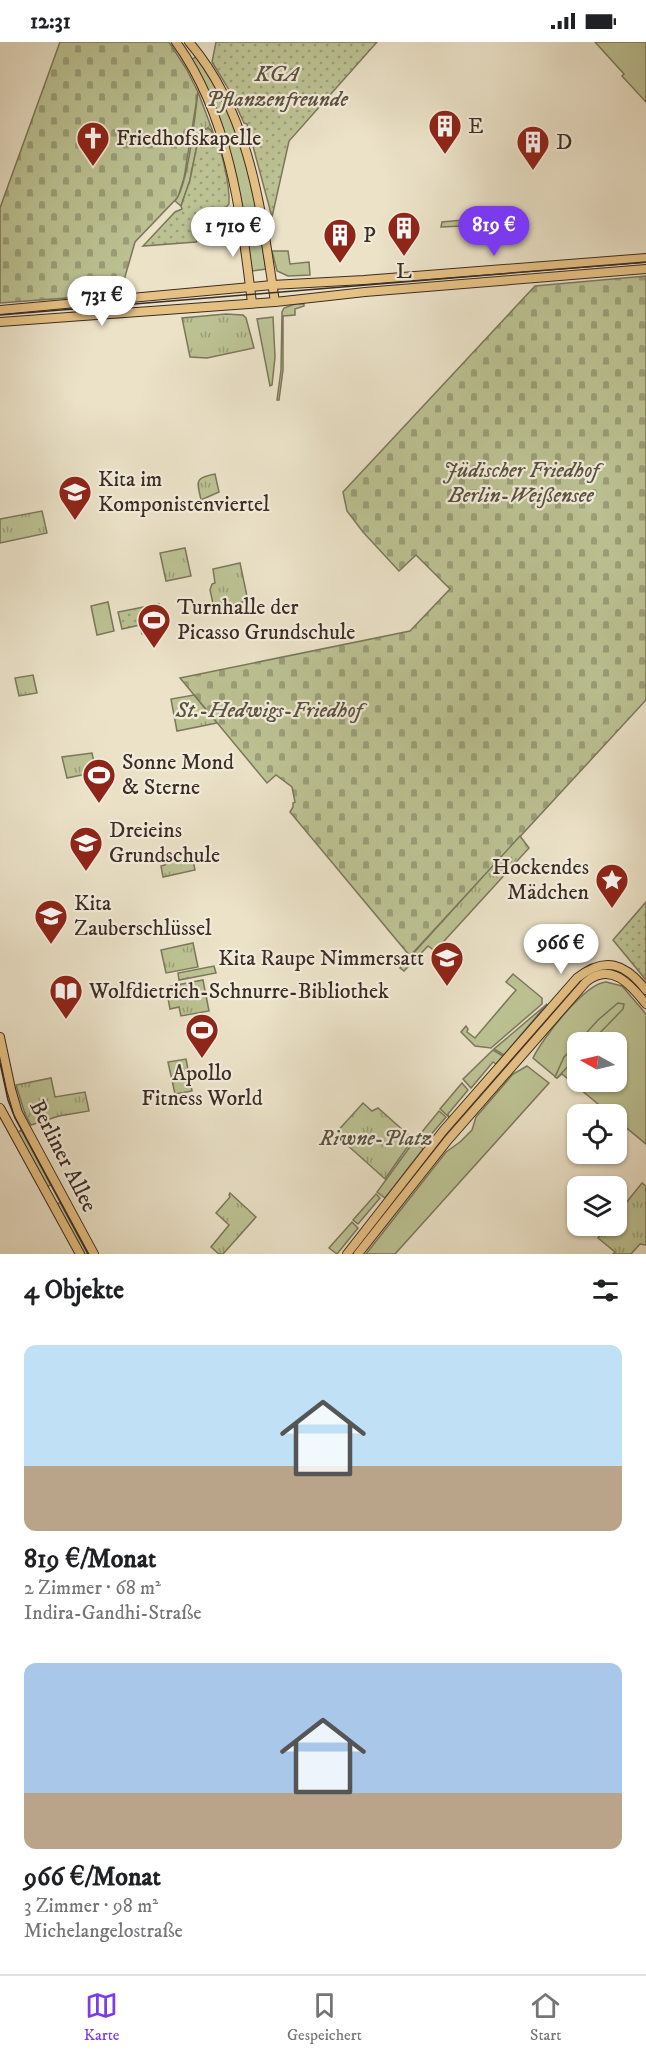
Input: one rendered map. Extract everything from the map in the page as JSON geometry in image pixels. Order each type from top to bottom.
[{"type":"main road","points":[[176,42],[193,68],[226,150],[238,206],[252,303]]},
{"type":"main road","points":[[189,42],[204,61],[224,94],[245,143],[252,166],[275,302]]},
{"type":"main road","points":[[0,310],[272,285],[646,258]]},
{"type":"main road","points":[[0,322],[275,302],[365,292],[646,269]]},
{"type":"main road","points":[[364,280],[365,292]]},
{"type":"main road","points":[[347,1254],[452,1121],[571,983],[594,967],[608,965],[624,969],[634,975],[646,990]]},
{"type":"main road","points":[[358,1254],[448,1140],[590,978],[607,975],[625,980],[646,1004]]},
{"type":"main road","name":"Berliner Allee","points":[[0,1037],[13,1097],[21,1119],[94,1254]]},
{"type":"main road","name":"Berliner Allee","points":[[0,1108],[80,1254]]},
{"type":"green space","points":[[60,42],[169,42],[198,92],[184,178],[178,197],[135,242],[120,294],[0,303],[0,208]]},
{"type":"green space","name":"KGA Pflanzenfreunde","points":[[216,42],[377,42],[289,141],[272,217],[247,124],[244,123],[228,88],[212,62]]},
{"type":"green space","points":[[595,42],[646,42],[646,102],[622,76],[624,74]]},
{"type":"green space","points":[[197,56],[223,97],[243,146],[255,198],[266,269],[252,271],[236,177],[191,60]]},
{"type":"green space","points":[[198,92],[213,132],[208,128],[201,131],[199,135],[190,180],[181,206],[175,201],[184,181]]},
{"type":"green space","points":[[208,128],[213,133],[221,152],[229,204],[196,242],[143,246],[175,212],[182,209],[199,135],[201,131]]},
{"type":"green space","points":[[485,218],[488,225],[441,227],[442,222]]},
{"type":"green space","points":[[272,251],[288,251],[290,264],[309,262],[310,275],[288,276],[277,271]]},
{"type":"green space","name":"Jüdischer Friedhof Berlin-Weißensee","points":[[646,276],[646,700],[410,956],[290,812],[295,802],[292,787],[276,775],[267,783],[180,678],[410,631],[450,589],[416,555],[399,571],[347,511],[343,492],[535,286]]},
{"type":"green space","points":[[304,304],[304,306],[295,309],[295,315],[283,316],[283,370],[279,400],[277,400],[281,370],[282,312],[284,308]]},
{"type":"green space","points":[[226,314],[243,315],[246,318],[254,348],[207,358],[190,357],[182,318]]},
{"type":"green space","points":[[273,317],[275,357],[272,385],[270,386],[257,319]]},
{"type":"green space","points":[[215,474],[219,492],[201,500],[198,484],[200,479]]},
{"type":"green space","points":[[42,511],[47,533],[0,543],[0,519]]},
{"type":"green space","points":[[185,548],[191,576],[166,581],[160,553]]},
{"type":"green space","points":[[240,563],[248,601],[214,608],[210,590],[212,584],[215,583],[213,569]]},
{"type":"green space","points":[[108,602],[114,631],[97,635],[91,606]]},
{"type":"green space","points":[[159,604],[164,630],[142,634],[140,625],[122,629],[118,612]]},
{"type":"green space","points":[[33,675],[37,693],[19,696],[15,678]]},
{"type":"green space","points":[[194,695],[217,723],[177,731],[171,699]]},
{"type":"green space","points":[[92,753],[96,772],[67,778],[62,757]]},
{"type":"green space","points":[[520,836],[529,848],[435,951],[428,946],[404,971],[400,968]]},
{"type":"green space","points":[[191,851],[195,870],[163,877],[161,866],[165,865],[164,856]]},
{"type":"green space","points":[[646,902],[646,980],[613,940]]},
{"type":"green space","points":[[193,943],[198,967],[166,973],[161,950]]},
{"type":"green space","points":[[214,966],[216,973],[179,980],[178,973]]},
{"type":"green space","points":[[513,974],[542,998],[542,1004],[491,1048],[475,1046],[461,1032],[466,1026],[467,1032],[475,1038],[516,990],[506,982]]},
{"type":"green space","points":[[203,980],[209,1011],[181,1016],[179,1007],[170,1009],[166,987]]},
{"type":"green space","points":[[606,982],[622,986],[646,1014],[646,1144],[627,1128],[627,1104],[598,1104],[584,1092],[627,1092],[627,1032],[567,1032],[567,1078],[562,1074],[557,1078],[533,1058],[545,1038],[565,1013],[587,992]]},
{"type":"green space","points":[[618,1003],[624,1004],[623,1009],[601,1032],[587,1032]]},
{"type":"green space","points":[[547,1004],[504,1055],[494,1049]]},
{"type":"green space","points":[[493,1050],[503,1056],[496,1064],[493,1062],[471,1088],[463,1079]]},
{"type":"green space","points":[[567,1054],[567,1068],[557,1078],[555,1077]]},
{"type":"green space","points":[[186,1059],[192,1091],[175,1094],[168,1062]]},
{"type":"green space","points":[[527,1066],[549,1083],[395,1254],[366,1254],[446,1152],[472,1130],[476,1117],[513,1074]]},
{"type":"green space","points":[[51,1078],[55,1097],[85,1092],[89,1111],[59,1116],[31,1125],[16,1085]]},
{"type":"green space","points":[[462,1083],[468,1090],[448,1114],[449,1117],[440,1109]]},
{"type":"green space","name":"Riwne-Platz","points":[[363,1103],[372,1111],[378,1108],[413,1139],[385,1179],[335,1134]]},
{"type":"green space","points":[[439,1111],[446,1117],[423,1144],[417,1138]]},
{"type":"green space","points":[[21,1124],[53,1184],[46,1187],[14,1129],[16,1128],[18,1132],[22,1130]]},
{"type":"green space","points":[[444,1135],[447,1137],[370,1235],[366,1233]]},
{"type":"green space","points":[[415,1140],[423,1149],[385,1198],[377,1192]]},
{"type":"green space","points":[[642,1183],[646,1186],[646,1245],[640,1244],[631,1254],[613,1254],[615,1252],[598,1238],[600,1236],[627,1236],[627,1202]]},
{"type":"green space","points":[[230,1193],[256,1217],[223,1254],[219,1254],[211,1247],[229,1225],[216,1213],[230,1197]]},
{"type":"green space","points":[[376,1194],[380,1198],[358,1224],[353,1220]]},
{"type":"green space","points":[[62,1200],[91,1254],[84,1254],[57,1205]]},
{"type":"green space","points":[[352,1222],[358,1228],[337,1254],[329,1248]]},
{"type":"tram line","points":[[0,315],[646,262]]},
{"type":"tram line","points":[[0,1063],[8,1100],[15,1118],[88,1254]]},
{"type":"place","name":"E","points":[[445,155]]},
{"type":"place","name":"Friedhofskapelle","points":[[93,167]]},
{"type":"place","name":"D","points":[[533,171]]},
{"type":"place","name":"L","points":[[404,257]]},
{"type":"place","name":"P","points":[[340,264]]},
{"type":"place","name":"Kita im Komponistenviertel","points":[[75,521]]},
{"type":"place","name":"Turnhalle der Picasso Grundschule","points":[[154,649]]},
{"type":"place","name":"Sonne Mond & Sterne","points":[[99,804]]},
{"type":"place","name":"Dreieins Grundschule","points":[[86,872]]},
{"type":"place","name":"Hockendes Mädchen","points":[[612,909]]},
{"type":"place","name":"Kita Zauberschlüssel","points":[[51,945]]},
{"type":"place","name":"Kita Raupe Nimmersatt","points":[[447,987]]},
{"type":"place","name":"Wolfdietrich-Schnurre-Bibliothek","points":[[66,1020]]},
{"type":"place","name":"Apollo Fitness World","points":[[202,1059]]},
{"type":"park label","name":"St.-Hedwigs-Friedhof","points":[[269,710]]}]
